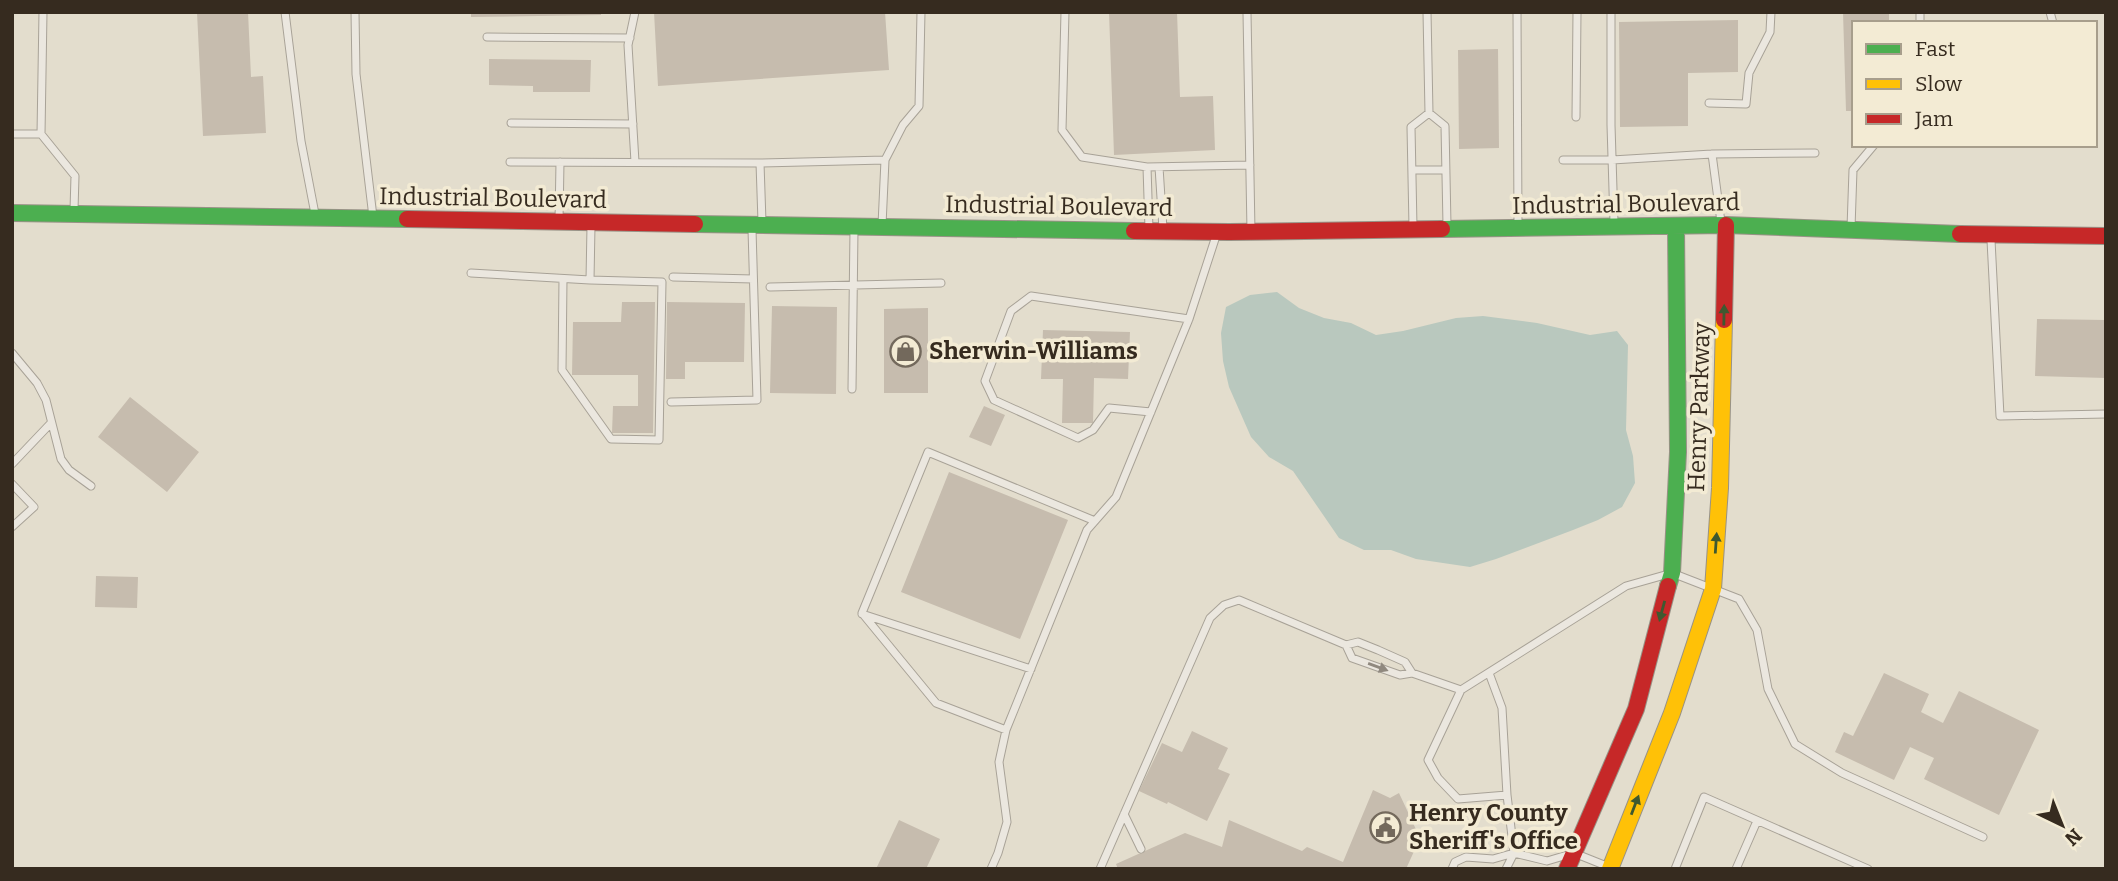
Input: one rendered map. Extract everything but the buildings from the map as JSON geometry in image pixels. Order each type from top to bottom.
[{"type":"street","name":"Industrial Boulevard","points":[[12,214],[1218,232],[1723,225],[1991,235],[2106,236]]},
{"type":"street","name":"Henry Parkway","points":[[1611,868],[1672,713],[1713,589],[1720,488],[1723,225]]},
{"type":"street","name":"Henry Parkway","points":[[1567,869],[1636,709],[1672,573],[1678,452],[1676,226]]},
{"type":"lane","points":[[43,12],[41,134],[75,176],[74,214]]},
{"type":"lane","points":[[285,12],[301,141],[316,218]]},
{"type":"lane","points":[[355,12],[356,74],[374,219]]},
{"type":"lane","points":[[635,12],[628,44],[635,162]]},
{"type":"lane","points":[[882,226],[884,160],[903,125],[919,106],[921,12]]},
{"type":"lane","points":[[1065,12],[1062,130],[1082,158],[1147,167],[1250,165]]},
{"type":"lane","points":[[1427,12],[1429,113],[1445,126],[1447,229]]},
{"type":"lane","points":[[1517,12],[1518,228]]},
{"type":"lane","points":[[1576,117],[1577,12]]},
{"type":"lane","points":[[1611,12],[1614,227]]},
{"type":"lane","points":[[1709,103],[1746,104],[1749,73],[1770,32],[1771,12]]},
{"type":"lane","points":[[1247,13],[1251,231]]},
{"type":"lane","points":[[486,37],[630,38]]},
{"type":"lane","points":[[1413,229],[1411,127],[1429,113]]},
{"type":"lane","points":[[511,123],[633,124]]},
{"type":"lane","points":[[12,134],[41,134]]},
{"type":"lane","points":[[1851,229],[1853,170],[1872,147]]},
{"type":"lane","points":[[1712,153],[1723,225]]},
{"type":"lane","points":[[1563,160],[1612,160],[1712,153],[1815,153]]},
{"type":"lane","points":[[510,162],[760,163],[884,160]]},
{"type":"lane","points":[[559,222],[560,162]]},
{"type":"lane","points":[[671,402],[757,400],[753,279],[760,163]]},
{"type":"lane","points":[[1147,167],[1156,230]]},
{"type":"lane","points":[[1156,230],[1159,167]]},
{"type":"lane","points":[[1412,170],[1446,170]]},
{"type":"lane","points":[[590,280],[591,222]]},
{"type":"lane","points":[[852,389],[854,226]]},
{"type":"lane","points":[[990,869],[1007,822],[999,762],[1006,730],[1087,530],[1116,497],[1189,319],[1218,232]]},
{"type":"lane","points":[[1991,235],[2000,416],[2106,414]]},
{"type":"lane","points":[[471,274],[662,282],[659,440],[611,439],[562,370],[563,279]]},
{"type":"lane","points":[[673,277],[753,279]]},
{"type":"lane","points":[[770,286],[941,283]]},
{"type":"lane","points":[[1151,412],[1109,408],[1093,430],[1078,438],[994,400],[985,381],[1011,311],[1031,296],[1189,319]]},
{"type":"lane","points":[[12,353],[37,383],[46,400],[61,459],[69,470],[91,486]]},
{"type":"lane","points":[[12,464],[51,423]]},
{"type":"lane","points":[[862,613],[928,452],[1095,521]]},
{"type":"lane","points":[[12,484],[34,507],[12,527]]},
{"type":"lane","points":[[1507,795],[1458,799],[1438,778],[1429,760],[1461,690],[1626,586],[1672,573],[1739,599],[1757,629],[1768,689],[1795,744],[1842,773],[1983,837]]},
{"type":"lane","points":[[1100,869],[1210,618],[1224,605],[1238,600],[1346,645],[1358,642],[1405,662],[1412,673]]},
{"type":"lane","points":[[862,613],[1031,669]]},
{"type":"lane","points":[[862,613],[936,703],[1006,730]]},
{"type":"lane","points":[[1346,645],[1352,658],[1400,675],[1412,673],[1461,690]]},
{"type":"lane","points":[[1489,673],[1502,708],[1507,795],[1514,853],[1506,869]]},
{"type":"lane","points":[[1675,869],[1704,797],[1868,869]]},
{"type":"lane","points":[[1124,814],[1141,849]]},
{"type":"lane","points":[[1736,869],[1757,821]]},
{"type":"lane","points":[[1452,869],[1455,862],[1466,858],[1493,859],[1514,853],[1548,861],[1574,853]]},
{"type":"lane","name":"Henry Parkway","points":[[1574,853],[1611,868]]},
{"type":"shaded area","points":[[1277,292],[1299,308],[1324,318],[1351,323],[1376,335],[1456,318],[1483,316],[1537,323],[1590,335],[1617,331],[1628,345],[1626,430],[1633,456],[1635,483],[1622,507],[1573,530],[1470,567],[1416,559],[1391,550],[1364,550],[1339,538],[1293,471],[1269,457],[1251,437],[1229,387],[1223,361],[1221,333],[1226,307],[1250,295]]},
{"type":"traffic: fast","points":[[12,213],[407,219]]},
{"type":"traffic: fast","points":[[695,224],[1134,231]]},
{"type":"traffic: fast","points":[[1442,229],[1726,225],[1960,234]]},
{"type":"traffic: fast","points":[[1668,586],[1672,573],[1678,452],[1676,226]]},
{"type":"traffic: slow","points":[[1610,869],[1672,713],[1713,589],[1720,488],[1724,320]]},
{"type":"traffic: jam","points":[[407,219],[695,224]]},
{"type":"traffic: jam","points":[[1724,320],[1726,225]]},
{"type":"traffic: jam","points":[[1134,231],[1442,229]]},
{"type":"traffic: jam","points":[[1960,234],[2106,236]]},
{"type":"traffic: jam","points":[[1567,869],[1636,709],[1668,586]]},
{"type":"place","name":"Sherwin-Williams","points":[[906,351]]},
{"type":"place","name":"Henry County Sheriff's Office","points":[[1386,827]]}]
